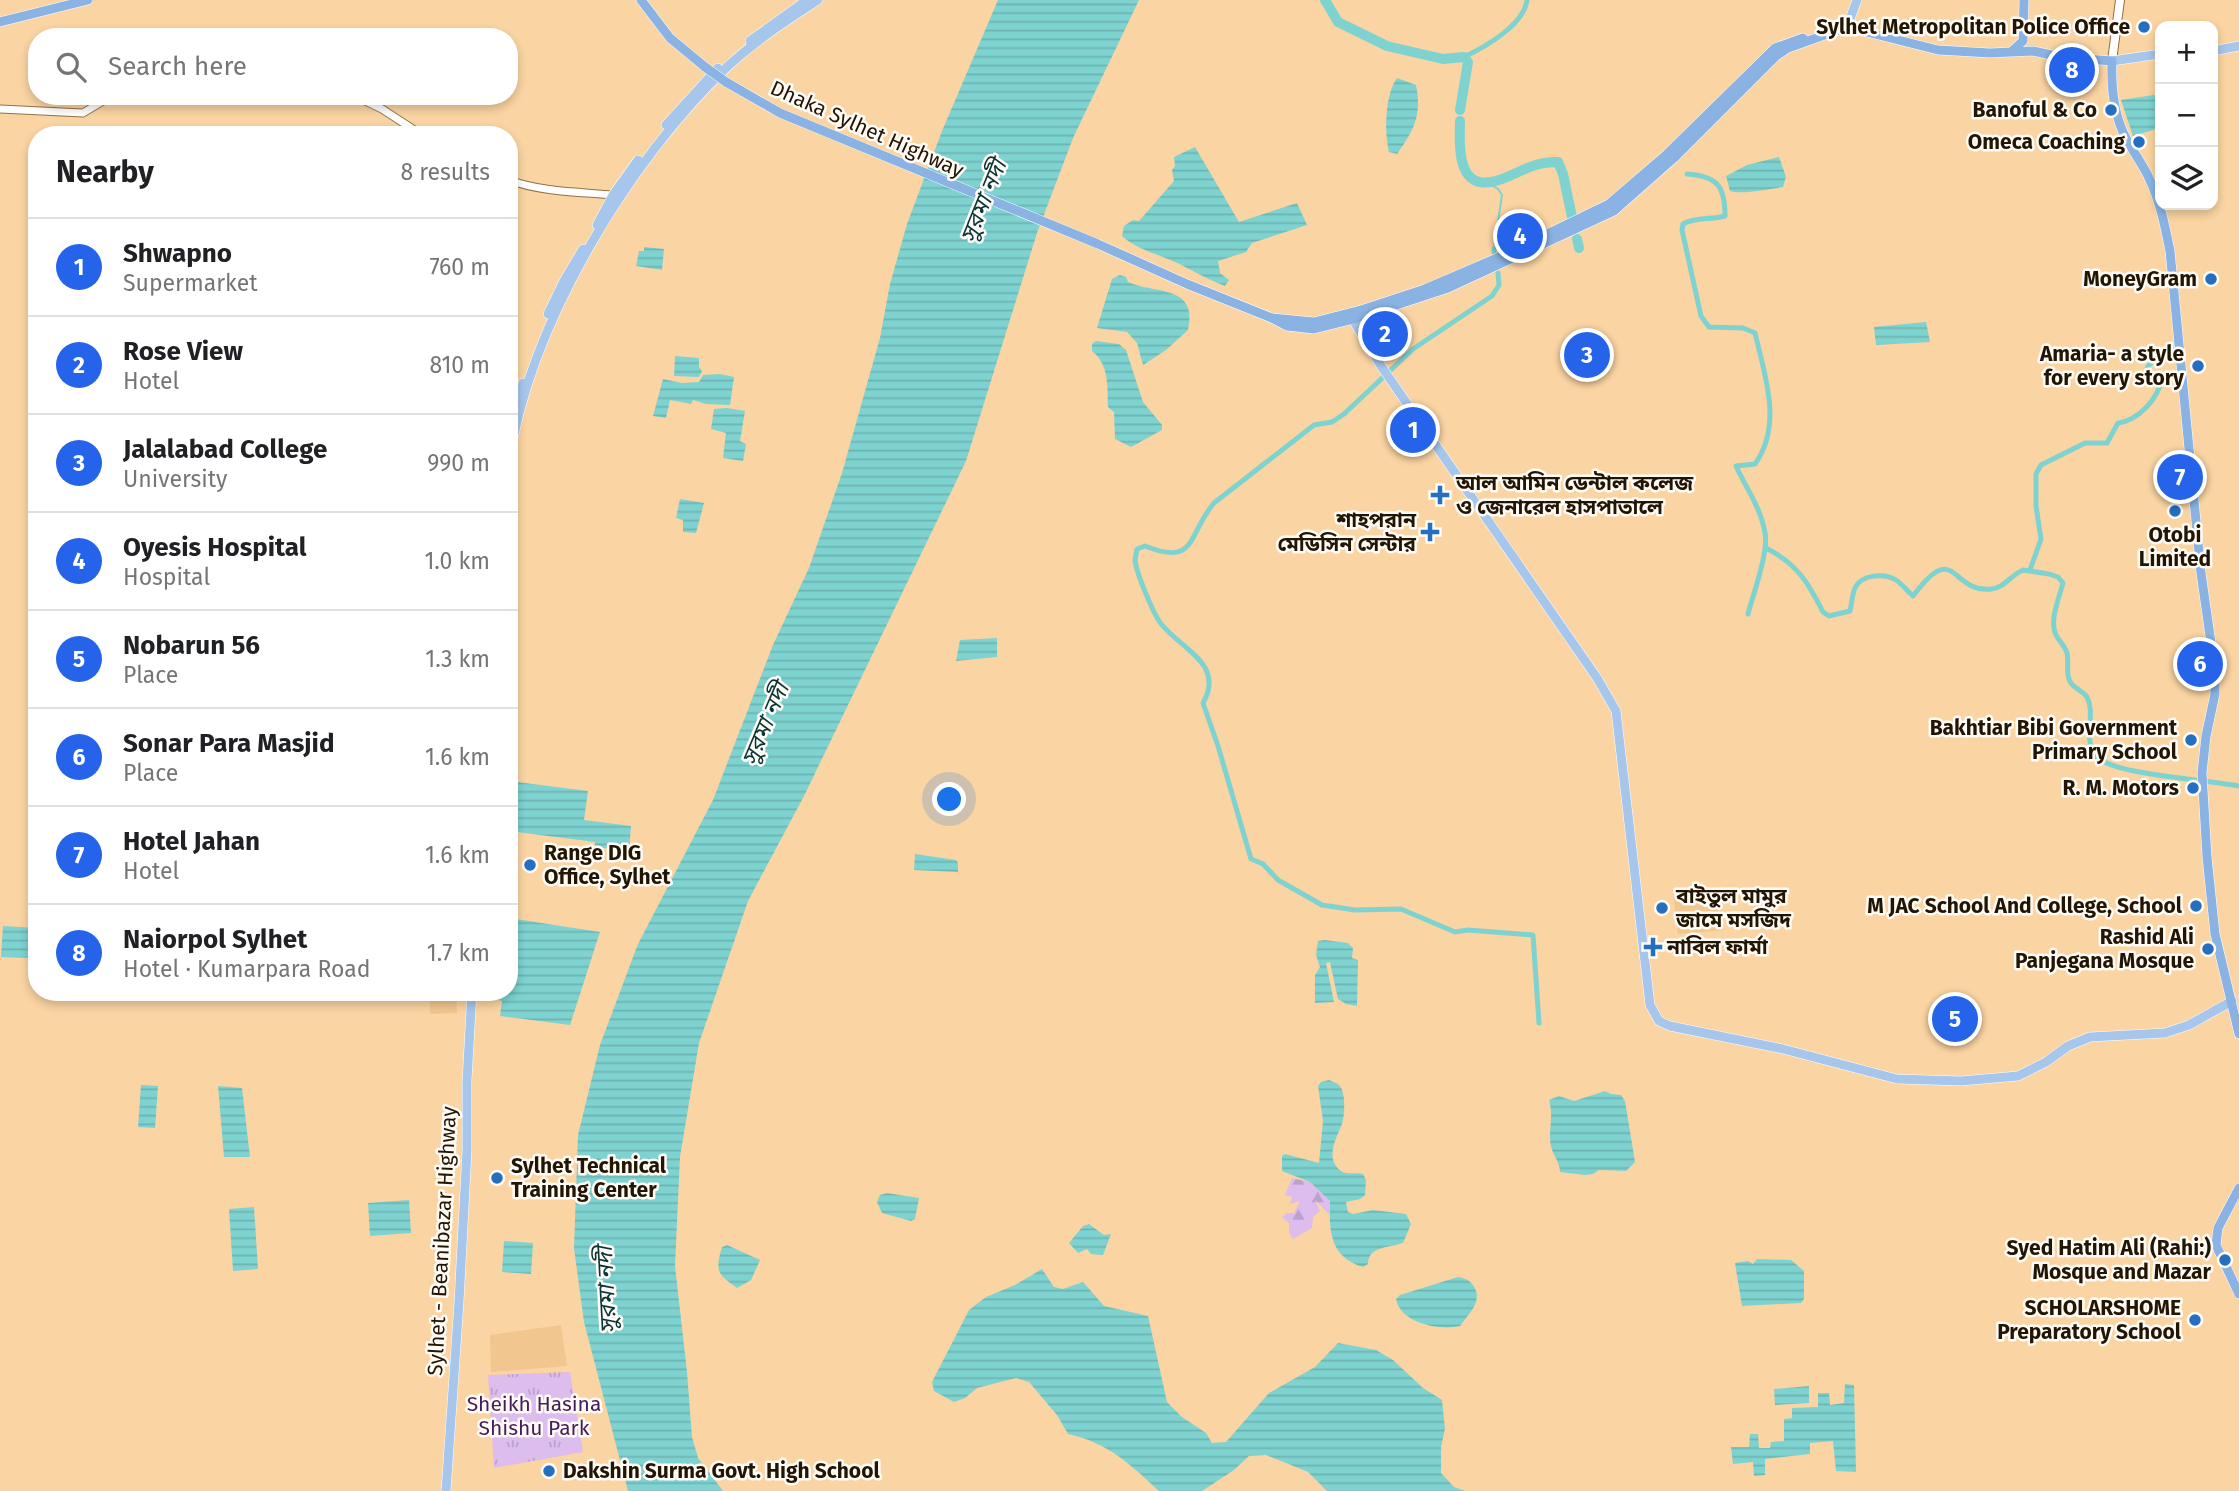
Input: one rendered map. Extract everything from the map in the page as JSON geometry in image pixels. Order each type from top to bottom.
[{"type":"highway","points":[[0,22],[88,0]]},
{"type":"highway","name":"Dhaka Sylhet Highway","points":[[641,0],[670,38],[705,67],[780,113],[1272,318],[1314,322],[1353,316],[1448,288],[1614,211],[1674,158],[1776,56],[1788,48],[1847,27]]},
{"type":"highway","points":[[2012,51],[2023,41],[2024,0]]},
{"type":"highway","points":[[1847,27],[1938,51],[2033,51],[2061,57],[2112,61],[2111,80],[2118,119],[2149,178],[2161,209],[2170,251],[2201,573],[2215,671],[2215,694],[2203,773],[2215,934],[2239,1034]]},
{"type":"highway","points":[[2023,41],[2033,51]]},
{"type":"highway","points":[[2239,1188],[2218,1227],[2216,1245],[2239,1294]]},
{"type":"main road","points":[[518,396],[553,303],[613,195],[652,142],[700,85],[760,32],[807,0]]},
{"type":"main road","points":[[518,417],[562,295],[637,172],[683,113],[728,66],[757,42],[818,0]]},
{"type":"main road","points":[[1847,27],[1857,0]]},
{"type":"main road","points":[[2120,0],[2112,61],[2155,55]]},
{"type":"main road","points":[[2218,50],[2239,46]]},
{"type":"main road","points":[[1353,316],[1381,366],[1597,678],[1616,711],[1650,1005],[1659,1021],[1670,1026],[1783,1049],[1897,1079],[1961,1081],[2018,1076],[2046,1062],[2068,1046],[2090,1037],[2165,1033],[2189,1026],[2232,1002]]},
{"type":"main road","name":"Sylhet - Beanibazar Highway","points":[[449,1491],[469,1150],[469,1082],[474,1001]]},
{"type":"street","points":[[0,109],[83,113],[96,105]]},
{"type":"street","points":[[374,105],[408,126]]},
{"type":"street","points":[[518,183],[568,192],[613,195]]},
{"type":"shaded area","points":[[1719,887],[1724,930],[1678,934],[1673,891]]},
{"type":"shaded area","points":[[430,1001],[456,1001],[457,1013],[430,1014]]},
{"type":"shaded area","points":[[561,1325],[567,1366],[491,1372],[490,1335]]},
{"type":"green space","points":[[1292,1178],[1310,1182],[1330,1201],[1329,1214],[1315,1200],[1320,1211],[1313,1217],[1312,1228],[1293,1239],[1289,1233],[1289,1223],[1282,1217],[1287,1213],[1294,1213],[1300,1201],[1290,1204],[1292,1197],[1285,1195]]},
{"type":"green space","name":"Sheikh Hasina Shishu Park","points":[[570,1372],[583,1452],[494,1468],[488,1375]]},
{"type":"water","name":"সুরমা নদী","points":[[998,0],[1139,0],[1073,138],[1037,233],[966,461],[804,796],[748,901],[699,1043],[680,1157],[675,1266],[692,1437],[698,1458],[723,1491],[628,1491],[584,1322],[574,1248],[578,1135],[600,1045],[638,944],[713,800],[773,645],[809,568],[842,473],[880,338],[890,284],[907,224],[942,131]]},
{"type":"water","points":[[1397,78],[1416,85],[1418,105],[1412,130],[1397,154],[1389,152],[1386,124],[1390,94]]},
{"type":"water","points":[[2155,95],[2155,129],[2133,136],[2121,100]]},
{"type":"water","points":[[1195,147],[1239,222],[1297,203],[1307,225],[1252,243],[1246,252],[1218,261],[1220,273],[1229,280],[1225,286],[1141,248],[1122,236],[1124,226],[1133,220],[1139,221],[1174,181],[1174,157]]},
{"type":"water","points":[[1779,157],[1786,177],[1783,187],[1748,192],[1730,191],[1726,176],[1747,165]]},
{"type":"water","points":[[644,247],[664,249],[662,270],[636,266],[639,251],[644,251]]},
{"type":"water","points":[[1120,275],[1138,286],[1172,293],[1187,305],[1190,315],[1188,330],[1166,350],[1143,365],[1137,343],[1127,332],[1097,328],[1112,279]]},
{"type":"water","points":[[1926,322],[1930,342],[1876,345],[1874,327]]},
{"type":"water","points":[[1096,341],[1119,344],[1126,350],[1143,402],[1162,425],[1162,430],[1131,447],[1115,439],[1114,412],[1108,407],[1105,370],[1092,351],[1092,344]]},
{"type":"water","points":[[675,356],[699,358],[702,371],[699,377],[674,376]]},
{"type":"water","points":[[703,375],[734,377],[730,405],[706,404],[693,400],[691,404],[670,400],[666,418],[653,416],[663,379],[682,383],[699,382]]},
{"type":"water","points":[[714,409],[745,411],[740,441],[746,444],[743,461],[723,458],[726,433],[711,429]]},
{"type":"water","points":[[680,499],[704,503],[696,533],[683,532],[683,520],[676,518]]},
{"type":"water","points":[[997,638],[997,657],[956,661],[960,640]]},
{"type":"water","points":[[518,782],[588,791],[584,820],[631,826],[629,851],[595,847],[595,842],[518,832]]},
{"type":"water","points":[[915,854],[956,860],[958,872],[914,870]]},
{"type":"water","points":[[518,919],[600,932],[570,1025],[500,1016],[502,1001],[518,1001]]},
{"type":"water","points":[[3,926],[28,927],[28,958],[1,957]]},
{"type":"water","points":[[1318,941],[1348,943],[1353,948],[1352,958],[1358,960],[1357,1006],[1338,999],[1330,962],[1326,963],[1334,1002],[1315,1003],[1315,975],[1320,967],[1316,955]]},
{"type":"water","points":[[1329,1080],[1341,1088],[1344,1104],[1343,1120],[1333,1147],[1333,1160],[1341,1171],[1363,1174],[1366,1180],[1365,1195],[1346,1202],[1348,1212],[1353,1214],[1373,1210],[1406,1214],[1411,1224],[1403,1243],[1375,1251],[1368,1264],[1363,1267],[1344,1257],[1334,1242],[1330,1223],[1330,1201],[1310,1182],[1282,1171],[1282,1156],[1285,1154],[1319,1163],[1323,1121],[1318,1086]]},
{"type":"water","points":[[141,1085],[158,1086],[155,1128],[138,1127]]},
{"type":"water","points":[[218,1086],[242,1088],[250,1157],[224,1157]]},
{"type":"water","points":[[1605,1091],[1621,1095],[1625,1101],[1635,1162],[1626,1171],[1599,1170],[1585,1175],[1560,1172],[1551,1146],[1549,1100],[1559,1096],[1574,1101]]},
{"type":"water","points":[[887,1193],[919,1198],[915,1219],[911,1221],[882,1213],[877,1202],[880,1195]]},
{"type":"water","points":[[409,1200],[411,1233],[370,1236],[368,1203]]},
{"type":"water","points":[[254,1207],[258,1269],[233,1271],[229,1209]]},
{"type":"water","points":[[1089,1224],[1104,1235],[1111,1234],[1103,1255],[1091,1254],[1087,1249],[1078,1253],[1069,1243],[1083,1226]]},
{"type":"water","points":[[504,1241],[533,1243],[531,1274],[502,1272]]},
{"type":"water","points":[[727,1245],[760,1260],[751,1280],[737,1288],[725,1279],[718,1267],[722,1247]]},
{"type":"water","points":[[1757,1259],[1791,1260],[1804,1271],[1804,1299],[1801,1303],[1742,1306],[1735,1263],[1748,1261],[1753,1264]]},
{"type":"water","points":[[1042,1269],[1054,1287],[1063,1289],[1083,1282],[1104,1306],[1148,1316],[1167,1402],[1182,1417],[1206,1433],[1212,1443],[1226,1442],[1269,1393],[1315,1367],[1338,1343],[1376,1350],[1393,1360],[1423,1388],[1442,1400],[1445,1429],[1441,1447],[1441,1473],[1454,1487],[1465,1491],[1327,1491],[1308,1472],[1266,1455],[1249,1456],[1234,1470],[1202,1491],[1159,1491],[1107,1449],[1068,1434],[1057,1415],[1029,1382],[1016,1378],[977,1388],[965,1398],[954,1402],[934,1391],[932,1382],[969,1310],[986,1297],[1015,1285]]},
{"type":"water","points":[[1458,1277],[1471,1283],[1477,1296],[1474,1307],[1460,1326],[1442,1327],[1422,1323],[1405,1314],[1399,1307],[1396,1299],[1400,1295]]},
{"type":"water","points":[[1845,1384],[1854,1385],[1856,1472],[1836,1471],[1833,1441],[1810,1443],[1810,1454],[1765,1459],[1765,1475],[1754,1476],[1753,1462],[1733,1464],[1731,1447],[1749,1447],[1750,1434],[1758,1434],[1759,1448],[1770,1448],[1771,1442],[1784,1441],[1784,1419],[1792,1418],[1792,1408],[1818,1407],[1818,1393],[1829,1393],[1830,1405],[1844,1403]]},
{"type":"water","points":[[1809,1386],[1809,1403],[1775,1405],[1774,1389]]},
{"type":"waterway","points":[[1325,0],[1338,22],[1387,46],[1443,59],[1464,57],[1468,62],[1460,110]]},
{"type":"waterway","points":[[1464,57],[1511,26],[1519,18],[1527,0]]},
{"type":"waterway","points":[[1460,121],[1462,159],[1470,177],[1479,182],[1491,182],[1537,164],[1558,162],[1572,217]]},
{"type":"waterway","points":[[1687,174],[1706,177],[1718,185],[1725,206],[1725,216],[1683,224],[1682,230],[1701,316],[1709,327],[1743,328],[1755,333],[1767,383],[1770,417],[1763,449],[1755,464],[1736,466],[1757,507],[1766,541],[1763,562],[1748,614]]},
{"type":"waterway","points":[[1486,182],[1498,189],[1502,195],[1494,249]]},
{"type":"waterway","points":[[1577,239],[1579,248]]},
{"type":"waterway","points":[[1498,273],[1499,285],[1492,296],[1413,349],[1344,414],[1332,422],[1314,425],[1214,503],[1183,550],[1174,553],[1145,546],[1137,549],[1135,560],[1150,604],[1162,625],[1199,659],[1209,678],[1203,703],[1251,859],[1263,864],[1278,880],[1322,905],[1355,910],[1401,909],[1455,932],[1468,930],[1533,935],[1539,1023]]},
{"type":"waterway","points":[[2030,570],[2041,539],[2036,506],[2036,474],[2041,465],[2085,443],[2107,443],[2118,423],[2133,418],[2152,401],[2162,378],[2147,376],[2148,366],[2156,358],[2173,350]]},
{"type":"waterway","points":[[1766,548],[1794,567],[1807,583],[1823,612],[1829,616],[1850,611],[1855,588],[1868,577],[1886,576],[1896,580],[1913,596],[1927,579],[1946,569],[1968,584],[1991,589],[2023,570],[2058,577],[2063,583],[2055,609],[2054,629],[2067,653],[2070,682],[2087,697],[2090,741],[2095,755],[2104,762],[2139,772],[2239,786]]},
{"type":"place","name":"Sylhet Metropolitan Police Office","points":[[2144,27]]},
{"type":"place","name":"Naiorpol Sylhet","points":[[2072,70]]},
{"type":"place","name":"Banoful & Co","points":[[2111,110]]},
{"type":"place","name":"Omeca Coaching","points":[[2139,142]]},
{"type":"place","name":"Oyesis Hospital","points":[[1520,236]]},
{"type":"place","name":"MoneyGram","points":[[2211,279]]},
{"type":"place","name":"Rose View","points":[[1385,334]]},
{"type":"place","name":"Jalalabad College","points":[[1587,355]]},
{"type":"place","name":"Amaria- a style for every story","points":[[2198,366]]},
{"type":"place","name":"Shwapno","points":[[1413,430]]},
{"type":"place","name":"Hotel Jahan","points":[[2180,477]]},
{"type":"place","name":"আল আমিন ডেন্টাল কলেজ ও জেনারেল হাসপাতালে","points":[[1440,495]]},
{"type":"place","name":"Otobi Limited","points":[[2175,511]]},
{"type":"place","name":"শাহপরান মেডিসিন সেন্টার","points":[[1430,532]]},
{"type":"place","name":"Sonar Para Masjid","points":[[2200,664]]},
{"type":"place","name":"Bakhtiar Bibi Government Primary School","points":[[2191,740]]},
{"type":"place","name":"R. M. Motors","points":[[2193,788]]},
{"type":"place","name":"Range DIG Office, Sylhet","points":[[530,865]]},
{"type":"place","name":"M JAC School And College, School","points":[[2196,906]]},
{"type":"place","name":"বাইতুল মামুর জামে মসজিদ","points":[[1662,908]]},
{"type":"place","name":"নাবিল ফার্মা","points":[[1653,947]]},
{"type":"place","name":"Rashid Ali Panjegana Mosque","points":[[2208,949]]},
{"type":"place","name":"Nobarun 56","points":[[1955,1019]]},
{"type":"place","name":"Sylhet Technical Training Center","points":[[497,1178]]},
{"type":"place","name":"Syed Hatim Ali (Rahi:) Mosque and Mazar","points":[[2225,1260]]},
{"type":"place","name":"SCHOLARSHOME Preparatory School","points":[[2195,1320]]},
{"type":"place","name":"Dakshin Surma Govt. High School","points":[[549,1471]]}]
